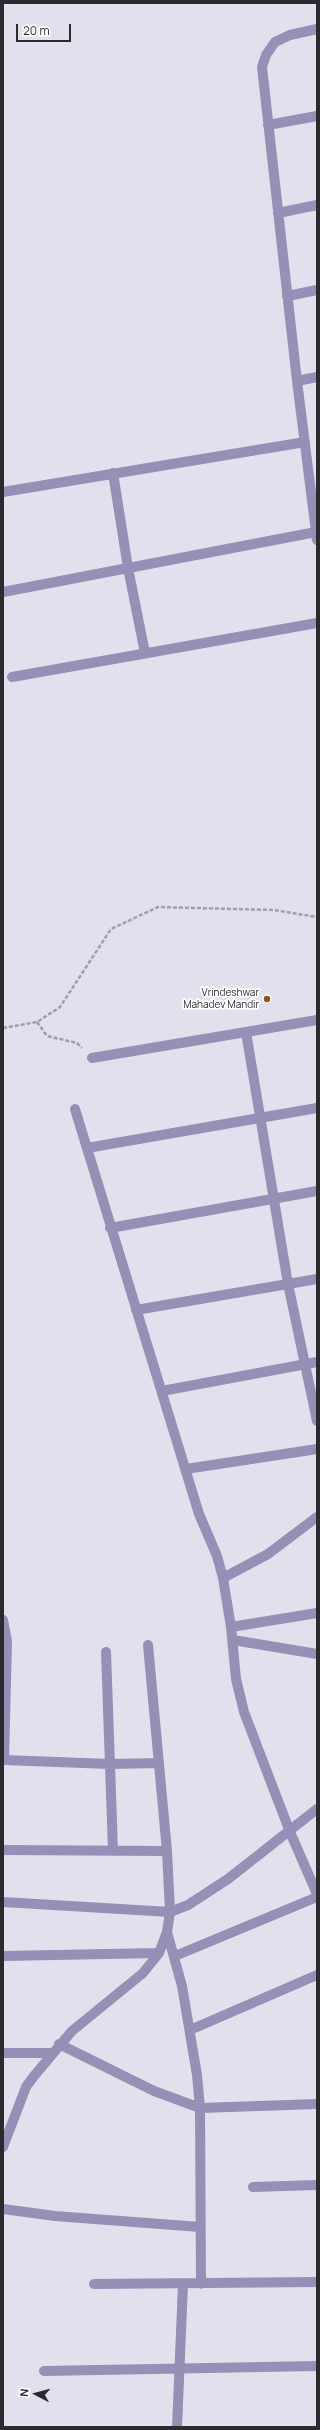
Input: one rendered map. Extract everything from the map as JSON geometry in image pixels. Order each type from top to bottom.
[{"type":"street","points":[[3,592],[128,568],[316,536],[312,467],[305,442],[297,381],[262,67],[266,55],[275,42],[290,35],[317,29]]},
{"type":"street","points":[[268,125],[317,116]]},
{"type":"street","points":[[278,213],[317,205]]},
{"type":"street","points":[[287,296],[317,290]]},
{"type":"street","points":[[297,381],[317,377]]},
{"type":"street","points":[[3,492],[305,442]]},
{"type":"street","points":[[113,473],[128,568],[145,654]]},
{"type":"street","points":[[12,677],[317,623]]},
{"type":"street","points":[[92,1058],[317,1020]]},
{"type":"street","points":[[246,1032],[288,1284],[317,1420]]},
{"type":"street","points":[[86,1148],[317,1108]]},
{"type":"street","points":[[75,1109],[110,1228],[162,1391],[199,1514],[217,1556],[223,1578],[233,1640],[236,1678],[244,1712],[290,1832],[317,1894]]},
{"type":"street","points":[[110,1228],[317,1191]]},
{"type":"street","points":[[136,1310],[317,1279]]},
{"type":"street","points":[[162,1391],[317,1362]]},
{"type":"street","points":[[186,1470],[317,1450]]},
{"type":"street","points":[[223,1578],[268,1554],[317,1517]]},
{"type":"street","points":[[231,1627],[317,1613]]},
{"type":"street","points":[[3,1620],[7,1641],[3,1760],[110,1764],[159,1763]]},
{"type":"street","points":[[233,1640],[317,1654]]},
{"type":"street","points":[[3,2147],[26,2087],[51,2053],[59,2044],[143,1973],[158,1953],[167,1932],[170,1912],[167,1851],[148,1645]]},
{"type":"street","points":[[106,1652],[113,1851]]},
{"type":"street","points":[[3,1902],[170,1912],[206,1894],[290,1832],[317,1809]]},
{"type":"street","points":[[3,1850],[167,1851]]},
{"type":"street","points":[[176,1956],[317,1897]]},
{"type":"street","points":[[167,1932],[176,1956],[190,2030],[200,2108],[201,2284]]},
{"type":"street","points":[[3,1956],[158,1953]]},
{"type":"street","points":[[190,2030],[317,1974]]},
{"type":"street","points":[[59,2044],[154,2092],[200,2108],[317,2104]]},
{"type":"street","points":[[3,2053],[51,2053]]},
{"type":"street","points":[[253,2187],[317,2185]]},
{"type":"street","points":[[3,2209],[55,2216],[200,2227]]},
{"type":"street","points":[[94,2284],[183,2285],[317,2282]]},
{"type":"street","points":[[177,2427],[178,2369],[183,2285]]},
{"type":"street","points":[[44,2371],[317,2366]]},
{"type":"path","points":[[3,1028],[37,1022],[60,1007],[111,929],[158,907],[274,910],[317,917]]},
{"type":"path","points":[[37,1022],[47,1036],[77,1043],[92,1058]]},
{"type":"place","name":"Vrindeshwar Mahadev Mandir","points":[[267,999]]}]
